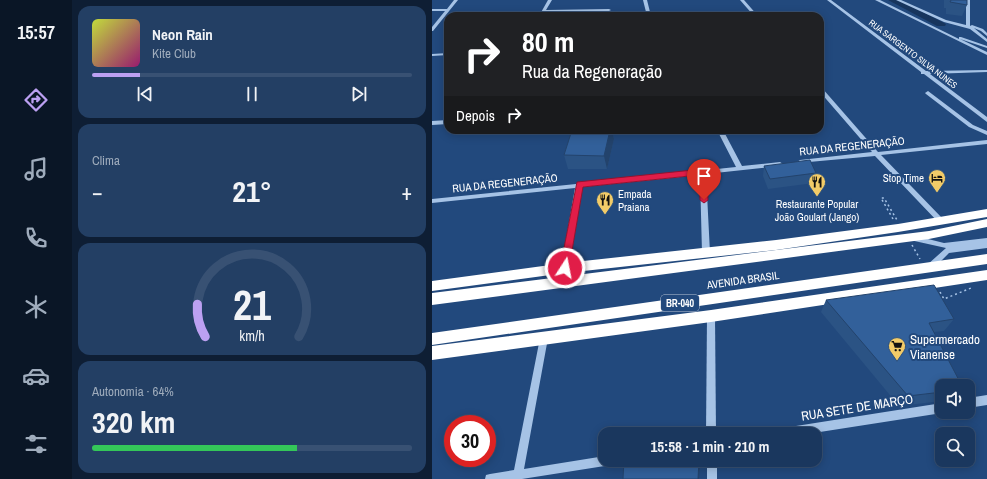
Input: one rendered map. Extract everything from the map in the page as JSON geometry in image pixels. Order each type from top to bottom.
[{"type":"highway","points":[[432,286],[565,268],[776,245],[987,213]]},
{"type":"highway","name":"AVENIDA BRASIL","points":[[432,299],[910,241],[987,224]]},
{"type":"highway","points":[[432,294],[743,253],[776,245]]},
{"type":"highway","name":"AVENIDA BRASIL","points":[[432,339],[698,300],[924,264],[987,259]]},
{"type":"highway","points":[[432,353],[711,316],[986,276]]},
{"type":"highway","points":[[698,300],[793,304]]},
{"type":"street","points":[[432,10],[448,10],[456,0]]},
{"type":"street","points":[[550,0],[544,11],[608,10]]},
{"type":"street","points":[[644,0],[648,12]]},
{"type":"street","points":[[742,0],[752,12]]},
{"type":"street","name":"RUA SARGENTO SILVA NUNES","points":[[829,0],[987,120]]},
{"type":"street","points":[[877,0],[987,53]]},
{"type":"street","points":[[885,0],[987,53]]},
{"type":"street","points":[[898,0],[941,20],[958,25],[979,28],[987,35]]},
{"type":"street","points":[[905,0],[950,21],[968,26],[976,32],[979,40],[987,45]]},
{"type":"street","points":[[968,0],[968,26]]},
{"type":"street","points":[[432,30],[444,15]]},
{"type":"street","points":[[958,25],[948,28],[947,31],[952,35],[987,45]]},
{"type":"street","points":[[952,35],[972,38],[976,35],[976,32]]},
{"type":"street","points":[[432,55],[444,54]]},
{"type":"street","points":[[923,72],[987,71]]},
{"type":"street","points":[[824,93],[878,154],[941,221]]},
{"type":"street","points":[[928,93],[971,126],[987,133]]},
{"type":"street","points":[[432,123],[444,122]]},
{"type":"street","points":[[722,134],[740,168]]},
{"type":"street","name":"RUA DA REGENERAÇÃO","points":[[793,162],[987,142]]},
{"type":"street","name":"RUA DA REGENERAÇÃO","points":[[432,201],[579,184],[786,163]]},
{"type":"street","points":[[703,172],[706,253]]},
{"type":"street","points":[[565,268],[579,184]]},
{"type":"street","points":[[910,241],[944,246],[987,241]]},
{"type":"street","points":[[924,264],[947,251],[987,245]]},
{"type":"street","points":[[711,316],[711,427]]},
{"type":"street","points":[[517,477],[544,338]]},
{"type":"street","points":[[975,403],[987,400]]},
{"type":"street","name":"RUA SETE DE MARÇO","points":[[821,427],[935,409]]},
{"type":"street","points":[[490,479],[517,477],[598,462]]},
{"type":"street","points":[[712,467],[712,479]]},
{"type":"path","points":[[884,198],[899,227]]},
{"type":"path","points":[[910,241],[924,264]]},
{"type":"path","points":[[940,292],[944,299]]},
{"type":"building","points":[[951,0],[967,0],[967,5],[950,2]]},
{"type":"building","points":[[571,134],[609,134],[604,156],[564,155]]},
{"type":"building","points":[[810,160],[816,173],[770,179],[764,166]]},
{"type":"building","name":"Supermercado Vianense","points":[[934,285],[954,319],[929,323],[958,379],[935,379],[935,393],[908,396],[826,300]]},
{"type":"building","points":[[624,467],[699,467],[698,479],[623,479]]},
{"type":"waterway","points":[[893,0],[941,24]]},
{"type":"place","name":"Stop Time","points":[[937,193]]},
{"type":"place","name":"Restaurante Popular João Goulart (Jango)","points":[[817,197]]},
{"type":"place","name":"Empada Praiana","points":[[605,215]]},
{"type":"place","name":"Supermercado Vianense","points":[[897,361]]},
{"type":"route","points":[[565,268],[579,184],[703,172],[704,200]]}]
